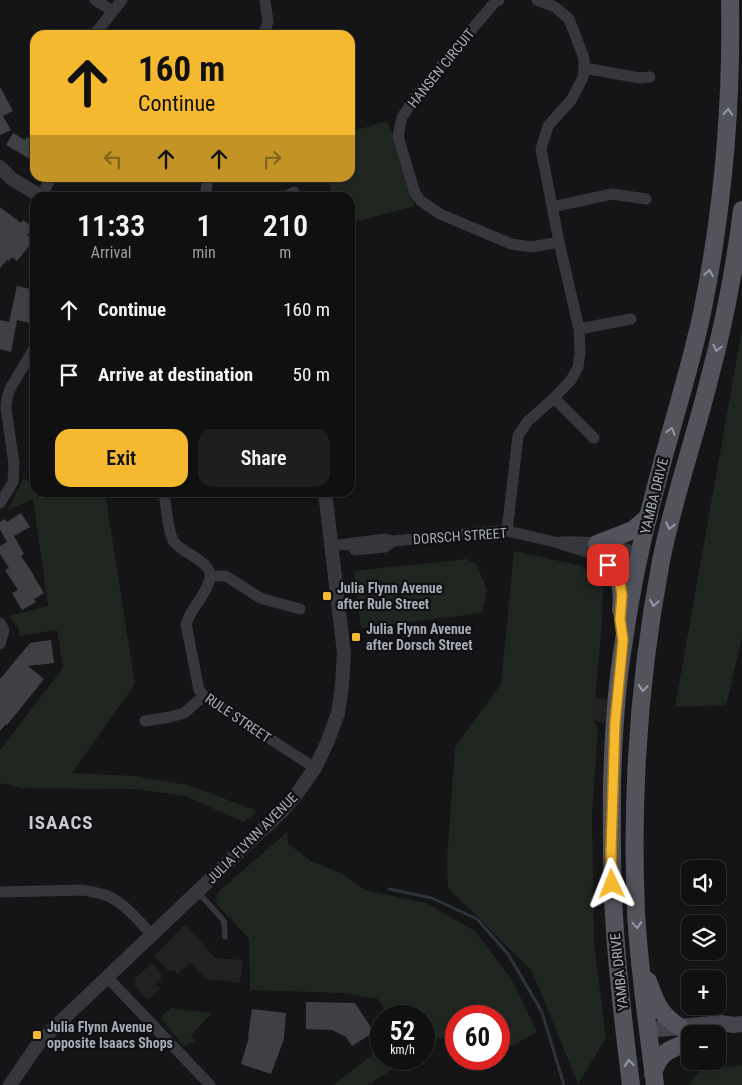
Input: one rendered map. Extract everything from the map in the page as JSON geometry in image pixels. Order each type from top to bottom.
[{"type":"main road","name":"YAMBA DRIVE","points":[[631,1085],[614,925],[611,852],[615,723],[623,640],[639,559],[654,495],[696,339],[714,243],[721,198],[728,116],[731,42],[730,0]]},
{"type":"main road","name":"YAMBA DRIVE","points":[[640,957],[636,914],[634,850],[635,784],[648,640],[661,563],[678,491],[710,380],[717,348],[732,276],[742,210]]},
{"type":"main road","points":[[623,640],[620,619],[622,595],[620,584],[596,550],[633,530],[649,516]]},
{"type":"main road","points":[[639,559],[661,563]]},
{"type":"main road","points":[[640,957],[652,994],[663,1014],[681,1028]]},
{"type":"main road","points":[[640,957],[654,1079]]},
{"type":"main road","points":[[712,1025],[721,1023],[737,1025]]},
{"type":"main road","points":[[626,1037],[681,1031]]},
{"type":"main road","points":[[654,1079],[656,1065],[662,1056],[669,1050],[681,1045]]},
{"type":"street","points":[[95,0],[112,12]]},
{"type":"street","points":[[98,30],[122,0]]},
{"type":"street","points":[[265,0],[268,22],[265,30]]},
{"type":"street","name":"HANSEN CIRCUIT","points":[[499,0],[495,2],[416,96],[402,117],[398,136],[415,193],[421,201],[440,214],[511,244],[532,247],[559,242]]},
{"type":"street","points":[[503,531],[518,436],[527,422],[571,380],[578,367],[580,353],[580,329],[559,242],[541,149],[548,126],[572,99],[583,77],[584,58],[569,19],[556,3],[536,0]]},
{"type":"street","points":[[584,68],[650,78]]},
{"type":"street","points":[[0,167],[12,179],[34,192]]},
{"type":"street","points":[[552,207],[612,194],[646,199]]},
{"type":"street","points":[[580,329],[631,319]]},
{"type":"street","points":[[0,503],[13,482],[14,464],[6,408],[7,398],[11,387],[30,355]]},
{"type":"street","points":[[554,398],[594,438]]},
{"type":"street","points":[[165,497],[171,535],[174,542],[208,567],[210,576],[226,576],[260,598],[300,609]]},
{"type":"street","name":"JULIA FLYNN AVENUE","points":[[10,1085],[38,1044],[281,812],[296,795],[314,768],[327,743],[338,713],[344,654],[326,497]]},
{"type":"street","name":"DORSCH STREET","points":[[332,550],[385,547],[393,541],[503,531],[555,542],[583,541],[596,550],[630,550],[639,559]]},
{"type":"street","name":"RULE STREET","points":[[210,576],[208,584],[186,624],[199,690],[204,696],[314,768]]},
{"type":"street","points":[[0,623],[4,630],[0,644]]},
{"type":"street","points":[[145,721],[184,713],[204,696]]},
{"type":"street","points":[[0,892],[84,890],[96,892],[108,896],[121,904],[152,935]]},
{"type":"street","points":[[108,977],[210,1085]]},
{"type":"lane","points":[[198,892],[224,921],[225,937]]},
{"type":"shaded area","points":[[387,121],[415,206],[355,222],[355,192],[331,192],[329,182],[355,182],[355,131]]},
{"type":"shaded area","points":[[742,329],[742,638],[726,705],[675,707]]},
{"type":"shaded area","points":[[23,479],[30,482],[30,497],[106,497],[135,684],[72,773],[135,776],[188,785],[257,811],[244,822],[185,796],[134,789],[23,788],[0,783],[0,750],[63,668],[57,630],[19,636],[18,627],[9,616],[48,606],[33,499],[8,510]]},
{"type":"shaded area","points":[[514,551],[582,566],[603,586],[602,624],[593,720],[598,730],[592,814],[594,943],[606,1038],[578,1084],[532,971],[448,888],[447,861],[455,747],[501,684]]},
{"type":"shaded area","points":[[467,559],[477,565],[487,590],[482,613],[361,628],[354,571]]},
{"type":"shaded area","points":[[595,697],[608,699],[606,722],[593,721]]},
{"type":"shaded area","points":[[287,832],[288,844],[311,861],[341,873],[365,890],[426,903],[475,931],[512,980],[537,1032],[510,1047],[510,1005],[445,1005],[445,1039],[440,1038],[435,1041],[435,1005],[382,1005],[378,999],[344,993],[250,990],[249,939],[216,903],[217,893]]},
{"type":"shaded area","points":[[186,924],[215,958],[243,960],[240,983],[206,979],[190,963],[177,974],[173,970],[170,972],[154,956]]},
{"type":"shaded area","points":[[152,963],[162,974],[160,976],[162,978],[155,984],[160,989],[148,1000],[134,985],[136,982],[134,979]]},
{"type":"shaded area","points":[[171,1008],[210,1013],[191,1035],[195,1041],[184,1046],[161,1019]]},
{"type":"shaded area","points":[[370,1056],[370,1070],[391,1070],[368,1085],[333,1085]]},
{"type":"shaded area","points":[[742,1065],[742,1085],[688,1085],[701,1070],[726,1070],[726,1067]]},
{"type":"building","points":[[0,87],[13,111],[3,116],[11,130],[0,135]]},
{"type":"building","points":[[13,133],[25,140],[27,137],[30,138],[30,159],[6,145]]},
{"type":"building","points":[[0,207],[21,223],[23,220],[30,226],[30,232],[27,235],[30,237],[30,245],[17,261],[12,257],[0,268]]},
{"type":"building","points":[[17,286],[30,289],[30,323],[17,320],[11,352],[0,349],[0,320],[9,322]]},
{"type":"building","points":[[21,513],[30,527],[14,536],[24,554],[21,556],[44,593],[34,599],[36,602],[22,610],[12,593],[18,590],[5,570],[9,568],[0,554],[0,546],[7,542],[0,530],[0,522],[5,519],[7,522]]},
{"type":"building","points":[[51,640],[54,663],[28,666],[44,679],[0,731],[0,679],[30,643]]},
{"type":"building","points":[[306,1002],[355,1003],[370,1026],[370,1035],[352,1046],[346,1037],[332,1030],[306,1029]]},
{"type":"building","points":[[252,1009],[286,1013],[284,1039],[271,1074],[241,1064],[249,1037]]},
{"type":"waterway","points":[[389,889],[432,898],[477,919],[508,954],[542,1012],[564,1085]]},
{"type":"place","name":"Julia Flynn Avenue after Rule Street","points":[[327,596]]},
{"type":"place","name":"Julia Flynn Avenue after Dorsch Street","points":[[356,637]]},
{"type":"place","name":"Julia Flynn Avenue opposite Isaacs Shops","points":[[37,1035]]},
{"type":"district","name":"ISAACS","points":[[61,822]]},
{"type":"route","points":[[608,565],[620,584],[622,595],[620,619],[623,640],[613,766],[612,884]]}]
